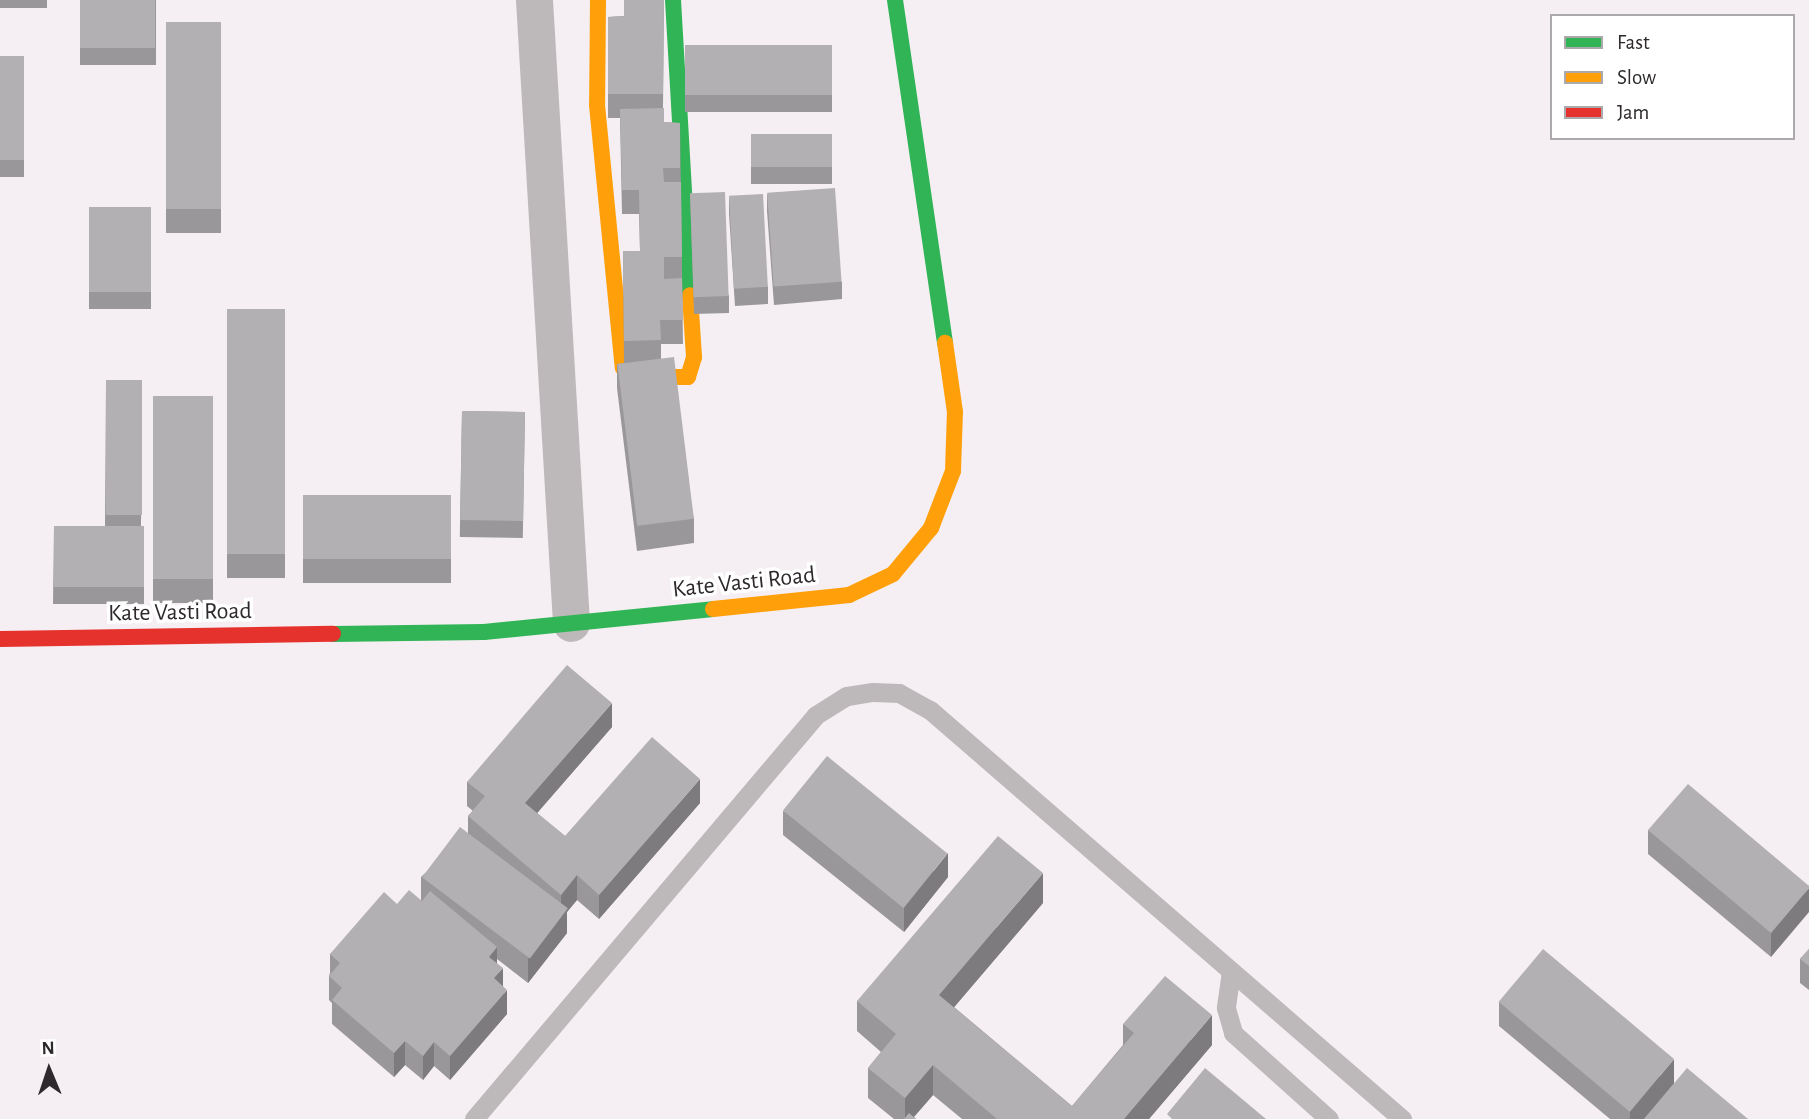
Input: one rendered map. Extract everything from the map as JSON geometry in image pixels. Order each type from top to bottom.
[{"type":"street","points":[[534,0],[571,623]]},
{"type":"street","points":[[598,0],[597,105],[623,368],[652,377],[688,377],[695,357],[673,0]]},
{"type":"street","name":"Kate Vasti Road","points":[[0,639],[484,632],[849,595],[893,574],[931,528],[953,471],[955,412],[895,0]]},
{"type":"lane","points":[[474,1119],[816,715],[846,696],[900,693],[930,710],[1402,1119]]},
{"type":"lane","points":[[1231,971],[1226,1009],[1233,1033],[1329,1119]]},
{"type":"building","points":[[80,0],[155,0],[155,48],[80,48]]},
{"type":"building","points":[[624,0],[664,0],[663,94],[608,94],[608,17],[624,16]]},
{"type":"building","points":[[166,22],[221,22],[221,209],[166,209]]},
{"type":"building","points":[[685,45],[832,45],[832,95],[685,95]]},
{"type":"building","points":[[0,56],[24,56],[24,160],[0,160]]},
{"type":"building","points":[[664,108],[664,122],[680,123],[680,168],[663,168],[664,182],[681,182],[682,257],[664,257],[664,279],[682,278],[683,320],[660,320],[661,340],[624,341],[623,251],[640,251],[639,190],[622,190],[620,109]]},
{"type":"building","points":[[751,134],[832,134],[832,167],[751,167]]},
{"type":"building","points":[[835,188],[842,282],[774,287],[767,193]]},
{"type":"building","points":[[725,192],[729,296],[694,297],[690,193]]},
{"type":"building","points":[[763,194],[768,287],[734,289],[729,196]]},
{"type":"building","points":[[89,207],[151,207],[151,292],[89,292]]},
{"type":"building","points":[[227,309],[285,309],[285,554],[227,554]]},
{"type":"building","points":[[674,357],[694,519],[637,526],[617,364]]},
{"type":"building","points":[[106,380],[142,380],[142,515],[106,515]]},
{"type":"building","points":[[153,396],[213,396],[213,579],[153,579]]},
{"type":"building","points":[[462,411],[525,412],[523,521],[460,520]]},
{"type":"building","points":[[303,495],[451,495],[451,559],[303,559]]},
{"type":"building","points":[[54,526],[144,526],[144,587],[54,587]]},
{"type":"building","points":[[567,665],[612,703],[525,803],[565,836],[652,737],[700,779],[599,895],[577,875],[561,895],[468,816],[485,796],[467,782]]},
{"type":"building","points":[[827,756],[947,854],[903,908],[783,810]]},
{"type":"building","points":[[1688,784],[1809,886],[1771,933],[1648,830]]},
{"type":"building","points":[[460,827],[568,908],[530,959],[422,877]]},
{"type":"building","points":[[998,836],[1043,873],[939,995],[1072,1106],[1134,1033],[1123,1024],[1165,976],[1212,1015],[1124,1119],[997,1119],[933,1065],[905,1098],[868,1068],[896,1034],[857,1001]]},
{"type":"building","points":[[409,890],[422,901],[430,891],[497,947],[489,957],[503,968],[494,978],[507,990],[450,1056],[434,1042],[423,1056],[405,1041],[394,1053],[332,1000],[342,988],[329,976],[340,963],[330,954],[384,892],[397,904]]},
{"type":"building","points":[[1543,949],[1674,1059],[1630,1112],[1499,1002]]},
{"type":"building","points":[[1809,949],[1809,966],[1800,959]]},
{"type":"building","points":[[1205,1068],[1266,1119],[1172,1119],[1167,1114]]},
{"type":"building","points":[[1687,1068],[1748,1119],[1644,1119]]},
{"type":"building","points":[[909,1113],[916,1119],[904,1119]]},
{"type":"traffic: fast","points":[[673,0],[690,295]]},
{"type":"traffic: fast","points":[[895,0],[945,343]]},
{"type":"traffic: fast","points":[[333,634],[484,632],[713,609]]},
{"type":"traffic: slow","points":[[598,0],[597,105],[623,368],[652,377],[688,377],[694,357],[690,295]]},
{"type":"traffic: slow","points":[[713,609],[849,595],[893,574],[931,528],[953,471],[955,412],[945,343]]},
{"type":"traffic: jam","points":[[0,639],[333,634]]}]
